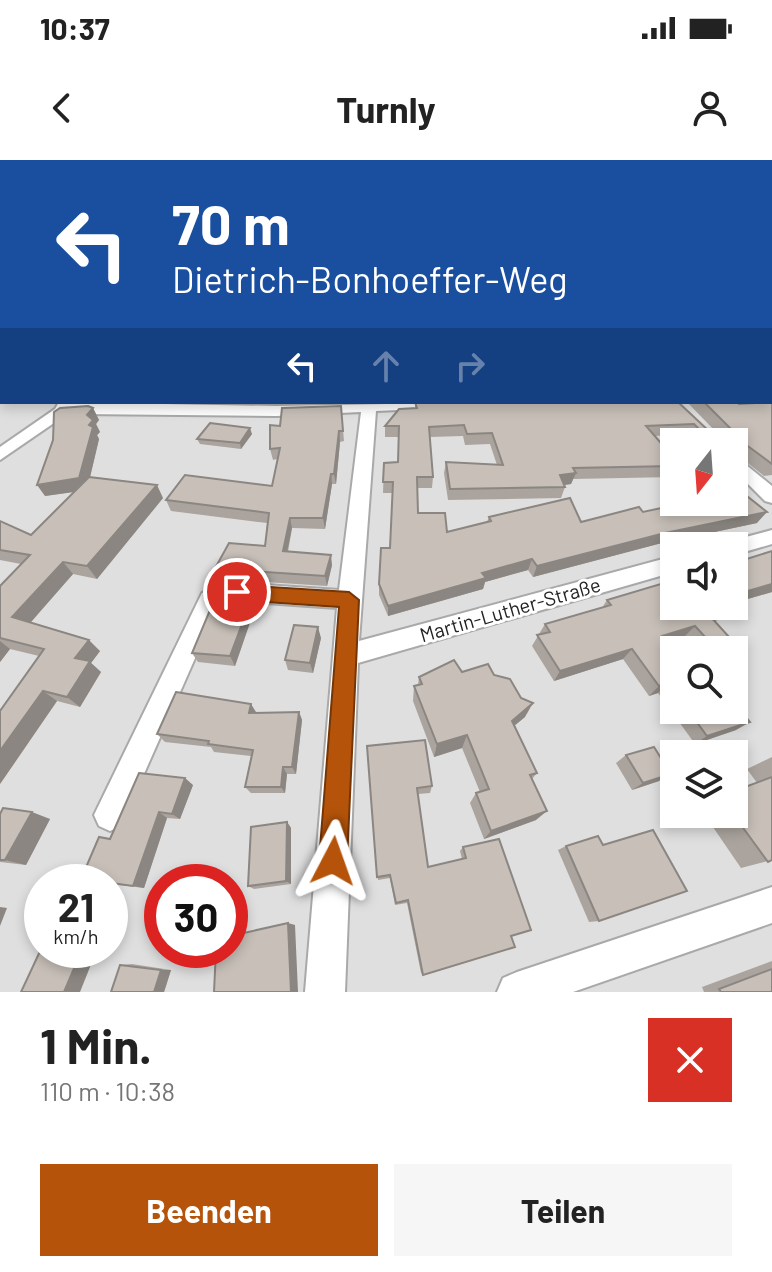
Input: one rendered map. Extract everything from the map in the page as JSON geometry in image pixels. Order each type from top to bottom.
[{"type":"street","points":[[0,455],[70,410],[276,411],[442,404]]},
{"type":"street","points":[[325,992],[349,600],[369,407]]},
{"type":"street","points":[[748,474],[772,497]]},
{"type":"street","points":[[748,543],[772,537]]},
{"type":"street","name":"Martin-Luther-Straße","points":[[347,655],[660,568]]},
{"type":"street","points":[[110,815],[210,599],[237,592],[349,600]]},
{"type":"street","points":[[517,992],[772,905]]},
{"type":"shaded area","points":[[0,404],[772,404],[772,992],[0,992]]},
{"type":"building","points":[[416,404],[680,404],[706,428],[698,428],[694,424],[646,426],[660,442],[660,466],[573,468],[576,473],[560,475],[565,487],[450,489],[446,462],[503,465],[492,433],[467,434],[464,425],[429,427],[433,477],[417,477],[418,513],[445,513],[447,532],[491,521],[489,517],[570,498],[581,522],[639,507],[643,512],[660,508],[660,516],[748,516],[660,532],[537,566],[532,559],[482,573],[486,578],[388,606],[379,584],[381,548],[390,548],[393,482],[383,482],[384,463],[398,462],[399,426],[385,426],[399,409],[417,408]]},
{"type":"building","points":[[706,404],[739,404],[772,404],[772,464],[748,446],[748,428],[730,428]]},
{"type":"building","points":[[341,406],[343,431],[339,431],[334,474],[331,474],[323,518],[290,518],[283,551],[331,555],[325,576],[233,570],[213,572],[229,543],[265,546],[269,513],[166,500],[185,475],[272,486],[280,448],[270,449],[270,425],[280,426],[282,408]]},
{"type":"building","points":[[60,408],[93,408],[87,415],[93,420],[89,425],[93,427],[79,478],[37,485],[53,440],[54,412]]},
{"type":"building","points":[[210,423],[250,428],[240,443],[197,439]]},
{"type":"building","points":[[89,477],[157,485],[87,566],[63,562],[12,617],[89,640],[75,658],[90,661],[67,697],[43,691],[0,751],[0,711],[44,649],[0,638],[0,586],[30,555],[0,550],[0,521],[31,535]]},
{"type":"building","points":[[748,497],[767,512],[748,516]]},
{"type":"building","points":[[772,551],[772,584],[748,591],[748,559]]},
{"type":"building","points":[[660,584],[660,620],[714,620],[728,636],[704,636],[695,626],[660,636],[659,686],[632,649],[560,671],[537,635],[550,632],[545,624],[611,605],[607,600]]},
{"type":"building","points":[[233,594],[253,595],[230,656],[192,653],[215,598]]},
{"type":"building","points":[[294,625],[318,627],[310,663],[285,660]]},
{"type":"building","points":[[454,660],[462,672],[488,664],[494,675],[510,679],[521,698],[533,703],[512,721],[537,773],[530,775],[547,811],[491,831],[476,793],[489,789],[467,735],[437,744],[414,686],[422,684],[419,677]]},
{"type":"building","points":[[176,692],[251,704],[249,713],[299,712],[292,767],[283,767],[281,787],[245,787],[253,750],[157,734]]},
{"type":"building","points":[[698,724],[744,724],[707,736]]},
{"type":"building","points":[[425,740],[432,786],[417,788],[428,867],[466,858],[463,847],[499,839],[531,930],[511,936],[515,947],[423,975],[408,900],[396,903],[390,875],[377,877],[367,746]]},
{"type":"building","points":[[654,747],[660,757],[660,778],[643,783],[626,755]]},
{"type":"building","points":[[139,773],[185,778],[172,814],[159,812],[133,886],[128,885],[128,864],[87,864],[99,837],[110,839]]},
{"type":"building","points":[[772,777],[772,860],[768,862],[743,828],[748,828],[748,786]]},
{"type":"building","points":[[3,808],[32,812],[5,860],[0,860],[0,814]]},
{"type":"building","points":[[287,822],[286,881],[248,886],[251,827]]},
{"type":"building","points":[[653,830],[687,891],[599,921],[566,846],[598,836],[603,845]]},
{"type":"building","points":[[288,923],[291,992],[214,992],[215,968],[248,968],[248,932]]},
{"type":"building","points":[[128,966],[161,970],[154,992],[111,992],[119,968]]},
{"type":"building","points":[[32,968],[74,968],[64,992],[21,992]]},
{"type":"building","points":[[772,969],[772,992],[721,992],[719,989]]},
{"type":"route","points":[[237,592],[349,600],[333,861]]}]
